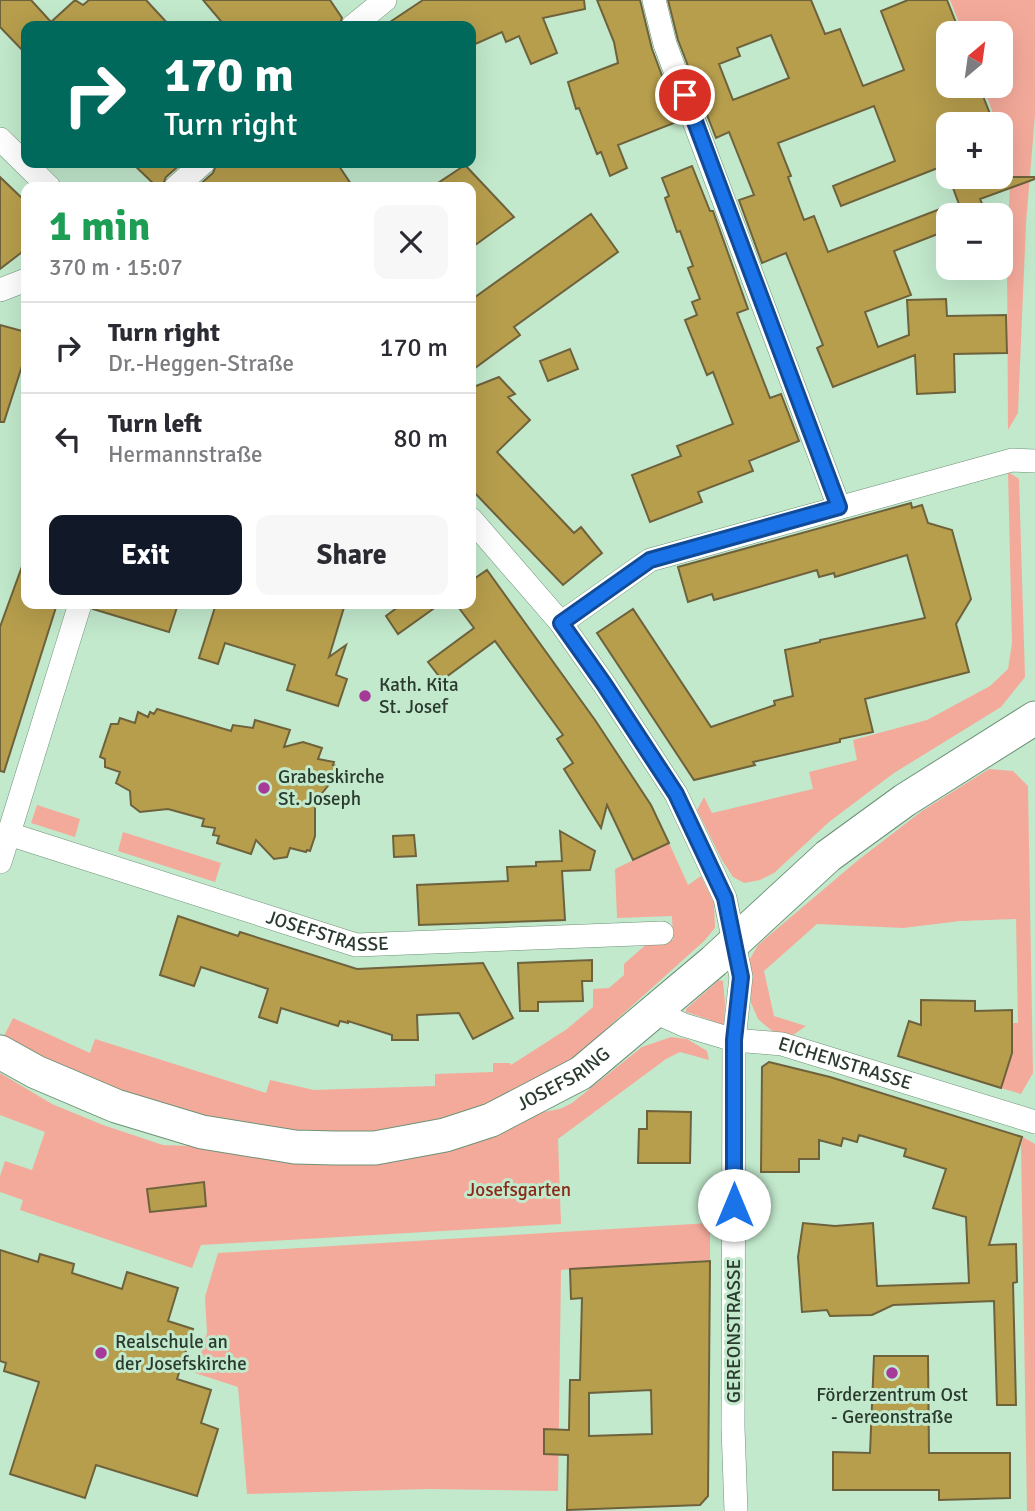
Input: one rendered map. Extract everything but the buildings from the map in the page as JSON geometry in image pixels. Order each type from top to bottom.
[{"type":"main road","name":"JOSEFSRING","points":[[0,1052],[36,1072],[116,1106],[202,1132],[295,1147],[375,1148],[445,1135],[491,1120],[581,1073],[655,1012],[828,856],[914,794],[1035,718]]},
{"type":"street","points":[[360,21],[385,0]]},
{"type":"street","points":[[654,0],[665,44],[839,507]]},
{"type":"street","points":[[0,139],[21,159]]},
{"type":"street","points":[[30,168],[45,182]]},
{"type":"street","points":[[182,182],[197,168]]},
{"type":"street","points":[[0,290],[21,281]]},
{"type":"street","points":[[561,623],[650,560],[1012,460],[1035,460]]},
{"type":"street","name":"GEREONSTRASSE","points":[[476,525],[561,623],[604,684],[676,794],[725,898],[741,977],[734,1040],[733,1427],[736,1511]]},
{"type":"street","points":[[0,862],[78,609]]},
{"type":"street","name":"JOSEFSTRASSE","points":[[9,835],[356,945],[662,933]]},
{"type":"street","name":"EICHENSTRASSE","points":[[655,1012],[684,1025],[734,1040],[782,1044],[1035,1122]]},
{"type":"green space","points":[[950,0],[1035,0],[1035,115],[1026,223],[1018,413],[1008,430],[1007,280],[1013,280],[1013,203],[1009,203],[1010,189],[1013,189],[1013,112],[993,112],[987,98],[1013,98],[1013,21],[958,21]]},
{"type":"green space","points":[[1008,472],[1019,479],[1025,677],[1001,707],[894,773],[829,822],[774,873],[760,880],[744,883],[733,877],[697,810],[704,797],[712,813],[813,789],[809,772],[857,760],[853,740],[927,720],[990,686],[1008,669],[1012,643]]},
{"type":"green space","points":[[989,769],[1013,771],[1028,786],[1033,1073],[1021,1094],[1001,1088],[1013,1053],[1012,1023],[1018,1023],[1016,919],[960,921],[903,928],[817,924],[764,971],[774,1016],[806,1026],[793,1035],[772,1031],[758,1019],[751,1003],[750,959],[758,945],[857,861],[922,811]]},
{"type":"green space","points":[[37,805],[80,819],[75,837],[31,823]]},
{"type":"green space","points":[[123,832],[221,863],[215,882],[118,851]]},
{"type":"green space","points":[[669,843],[688,885],[701,876],[714,903],[715,928],[704,941],[575,1057],[511,1096],[444,1124],[369,1137],[288,1135],[208,1122],[78,1078],[4,1036],[13,1018],[90,1053],[95,1039],[266,1093],[270,1080],[314,1090],[435,1086],[435,1074],[493,1072],[493,1063],[511,1065],[567,1029],[593,1007],[593,989],[609,988],[624,975],[624,964],[650,941],[673,940],[672,916],[617,918],[615,869]]},
{"type":"green space","points":[[719,980],[723,981],[725,1003],[724,1025],[719,1026],[686,1012],[686,1009]]},
{"type":"green space","name":"Josefsgarten","points":[[671,1037],[687,1039],[707,1051],[709,1060],[680,1052],[666,1059],[558,1139],[561,1224],[201,1245],[192,1268],[20,1210],[23,1200],[0,1192],[0,1176],[5,1161],[32,1170],[45,1132],[0,1115],[0,1073],[52,1104],[163,1145],[214,1147],[286,1158],[560,1109],[572,1103],[642,1047]]},
{"type":"green space","points":[[1023,1137],[1035,1144],[1035,1511],[1027,1511]]},
{"type":"green space","points":[[710,1223],[710,1260],[561,1270],[558,1491],[430,1489],[247,1494],[238,1387],[195,1373],[207,1333],[205,1297],[218,1253]]},
{"type":"place","name":"Kath. Kita St. Josef","points":[[365,696]]},
{"type":"place","name":"Grabeskirche St. Joseph","points":[[264,788]]},
{"type":"place","name":"Realschule an der Josefskirche","points":[[101,1353]]},
{"type":"place","name":"Förderzentrum Ost - Gereonstraße","points":[[892,1373]]},
{"type":"route","points":[[685,95],[839,507],[650,560],[561,623],[676,794],[725,898],[741,977],[734,1040],[734,1205]]}]
